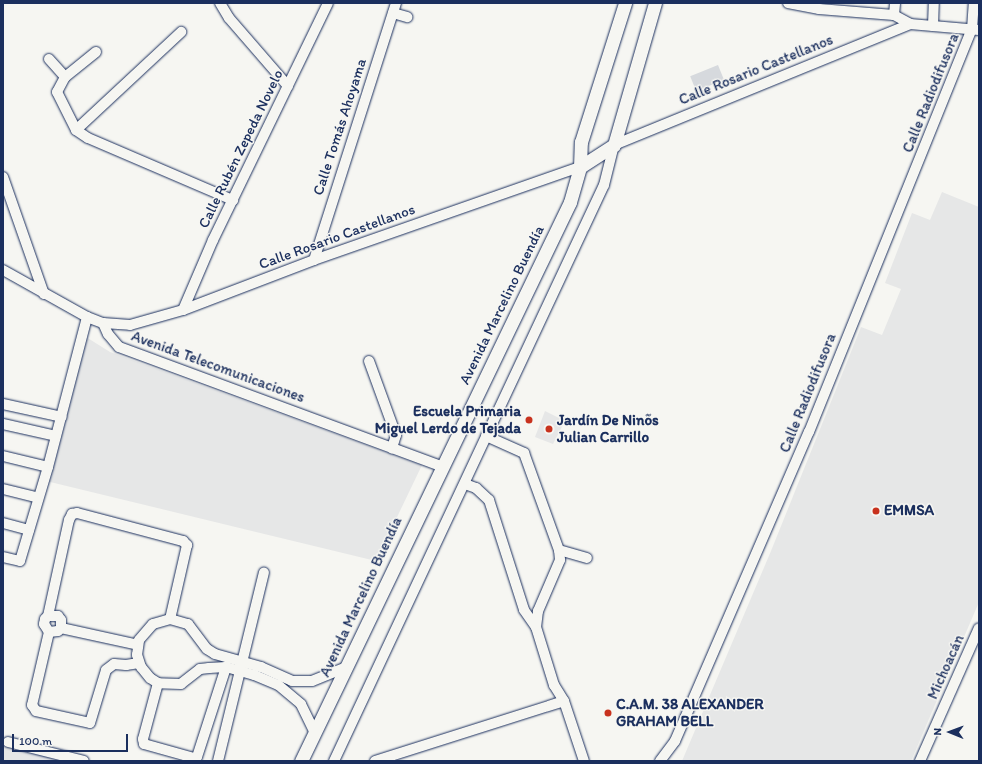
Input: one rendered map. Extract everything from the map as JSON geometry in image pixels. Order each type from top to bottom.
[{"type":"main road","name":"Avenida Marcelino Buendía","points":[[301,761],[441,466],[570,202],[580,167],[581,142],[625,3]]},
{"type":"main road","points":[[580,167],[614,145],[655,3]]},
{"type":"street","points":[[220,3],[229,18],[288,86]]},
{"type":"street","name":"Calle Rubén Zepeda Novelo","points":[[183,310],[233,200],[328,3]]},
{"type":"street","points":[[788,3],[855,8],[894,15],[910,24],[975,30]]},
{"type":"street","points":[[894,15],[895,3]]},
{"type":"street","points":[[933,26],[934,3]]},
{"type":"street","name":"Calle Radiodifusora","points":[[660,761],[675,741],[730,619],[809,432],[975,30],[974,3]]},
{"type":"street","points":[[394,8],[407,17]]},
{"type":"street","name":"Calle Tomás Ahoyama","points":[[314,260],[394,8]]},
{"type":"street","name":"Calle Rosario Castellanos","points":[[614,145],[910,24]]},
{"type":"street","points":[[76,130],[181,32]]},
{"type":"street","points":[[96,52],[65,77],[56,92],[76,130],[88,138],[233,200]]},
{"type":"street","points":[[49,59],[65,77]]},
{"type":"street","points":[[334,761],[604,185],[614,145]]},
{"type":"street","name":"Calle Rosario Castellanos","points":[[103,323],[130,325],[183,310],[314,260],[580,167]]},
{"type":"street","points":[[3,177],[44,294]]},
{"type":"street","points":[[3,270],[87,317],[103,323]]},
{"type":"street","points":[[3,556],[20,561],[62,417],[87,317]]},
{"type":"street","name":"Avenida Telecomunicaciones","points":[[103,323],[108,334],[119,347],[441,466]]},
{"type":"street","points":[[369,361],[396,435],[392,448]]},
{"type":"street","points":[[3,404],[62,417]]},
{"type":"street","points":[[3,424],[56,436]]},
{"type":"street","points":[[486,436],[524,453],[559,550],[560,560],[538,611],[536,627]]},
{"type":"street","points":[[3,456],[48,467]]},
{"type":"street","points":[[465,484],[476,488],[489,500],[524,610],[536,627],[554,685],[564,701],[584,761]]},
{"type":"street","points":[[3,489],[38,498]]},
{"type":"street","points":[[138,645],[57,631],[44,624],[51,611],[69,520],[72,514],[77,513],[184,541],[187,545],[170,619]]},
{"type":"street","points":[[3,522],[29,530]]},
{"type":"street","points":[[559,550],[587,558]]},
{"type":"street","points":[[218,761],[264,573]]},
{"type":"street","points":[[51,611],[61,620],[32,709],[86,724],[92,722],[103,676],[109,665],[139,662]]},
{"type":"street","points":[[315,733],[301,704],[291,695],[266,678],[241,667],[207,649],[194,629],[188,624],[170,619],[160,620],[147,628],[138,645],[139,662],[144,673],[158,683],[181,684],[200,669],[226,667],[241,667],[261,667],[298,682],[312,681],[346,667]]},
{"type":"street","name":"Michoacán","points":[[920,761],[979,628]]},
{"type":"street","points":[[158,683],[143,739],[144,744],[194,758],[197,757],[226,667]]},
{"type":"street","points":[[374,761],[564,701]]},
{"type":"street","points":[[8,742],[84,761]]},
{"type":"shaded area","points":[[718,65],[724,80],[696,91],[690,76]]},
{"type":"shaded area","points":[[942,192],[979,207],[979,602],[911,761],[682,761],[771,551],[861,327],[882,335],[901,289],[885,283],[912,213],[930,220]]},
{"type":"shaded area","points":[[86,337],[110,352],[422,465],[376,561],[46,481]]},
{"type":"shaded area","name":"Jardín De Ninõs Julian Carrillo","points":[[545,411],[565,421],[553,444],[535,437]]},
{"type":"shaded area","points":[[3,738],[94,761],[3,761]]},
{"type":"place","name":"Escuela Primaria Miguel Lerdo de Tejada","points":[[529,420]]},
{"type":"place","name":"Jardín De Ninõs Julian Carrillo","points":[[549,429]]},
{"type":"place","name":"EMMSA","points":[[876,511]]},
{"type":"place","name":"C.A.M. 38 ALEXANDER GRAHAM BELL","points":[[608,713]]}]
